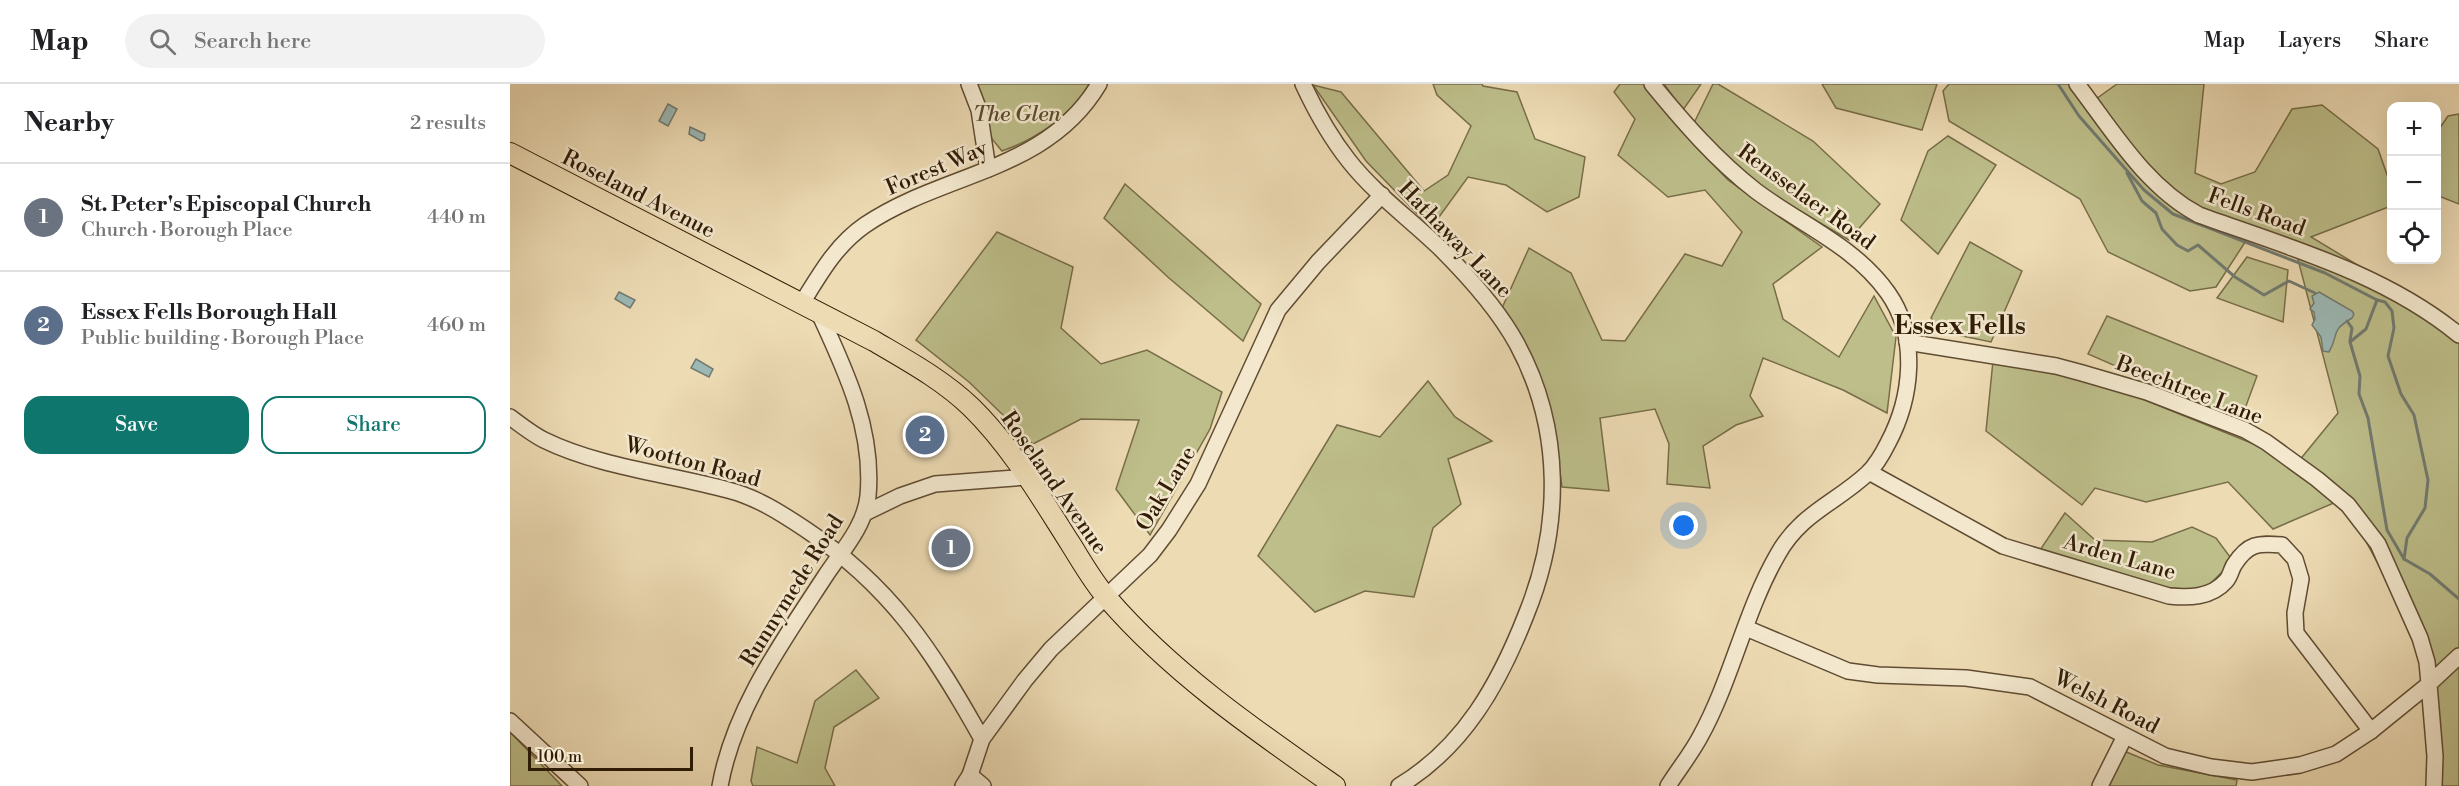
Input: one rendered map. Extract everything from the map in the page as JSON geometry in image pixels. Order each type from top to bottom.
[{"type":"main road","name":"Roseland Avenue","points":[[510,153],[874,341],[933,376],[954,392],[988,425],[1027,477],[1107,597],[1151,646],[1263,735],[1335,786]]},
{"type":"street","points":[[969,84],[979,110],[988,169]]},
{"type":"street","name":"Forest Way","points":[[810,308],[830,259],[842,244],[864,226],[899,205],[1017,158],[1053,135],[1077,113],[1099,84]]},
{"type":"street","name":"Hathaway Lane","points":[[1303,84],[1318,116],[1344,153],[1382,195],[1469,279],[1499,316],[1516,343],[1538,394],[1545,420],[1552,484],[1549,540],[1544,566],[1508,660],[1486,700],[1463,732],[1435,761],[1399,786]]},
{"type":"street","name":"Rensselaer Road","points":[[1652,84],[1694,135],[1727,168],[1758,192],[1848,252],[1868,269],[1889,294],[1907,342],[1909,365],[1907,388],[1899,423],[1882,454],[1869,472],[1800,523],[1779,552],[1764,580],[1700,737],[1668,786]]},
{"type":"street","name":"Fells Road","points":[[2077,84],[2154,183],[2182,206],[2199,215],[2325,260],[2365,278],[2410,302],[2459,335]]},
{"type":"street","name":"Oak Lane","points":[[967,780],[982,739],[1025,680],[1051,649],[1150,555],[1169,530],[1198,484],[1278,310],[1318,262],[1382,195]]},
{"type":"street","name":"Runnymede Road","points":[[720,786],[735,730],[759,682],[865,513],[868,476],[863,428],[852,387],[810,308]]},
{"type":"street","name":"Beechtree Lane","points":[[1907,342],[2073,370],[2146,392],[2246,430],[2265,442],[2317,479],[2348,505],[2378,544],[2416,628],[2427,662],[2429,684]]},
{"type":"street","name":"Wootton Road","points":[[510,417],[544,440],[593,458],[731,490],[790,519],[840,555],[872,582],[907,621],[950,682],[982,739]]},
{"type":"street","name":"Arden Lane","points":[[1869,472],[2003,546],[2169,596],[2205,595],[2226,582],[2244,551],[2260,543],[2282,545],[2295,559],[2301,579],[2295,613],[2296,633],[2371,731]]},
{"type":"street","points":[[865,513],[900,496],[935,484],[1027,477]]},
{"type":"street","name":"Welsh Road","points":[[1746,628],[1848,671],[1878,675],[1966,678],[2030,687],[2165,756],[2211,767],[2252,772],[2300,765],[2336,754],[2371,731],[2429,684]]},
{"type":"street","points":[[2434,786],[2435,756],[2429,684],[2459,656]]},
{"type":"street","points":[[510,721],[580,786]]},
{"type":"street","points":[[2100,786],[2125,736]]},
{"type":"street","points":[[967,780],[983,786]]},
{"type":"green space","name":"The Glen","points":[[976,84],[1089,84],[1073,106],[1051,125],[1027,140],[1002,151],[992,139]]},
{"type":"green space","points":[[1433,84],[1482,84],[1517,92],[1535,139],[1585,157],[1579,197],[1547,212],[1506,185],[1468,177],[1431,228],[1366,161],[1313,85],[1341,92],[1424,191],[1448,175],[1471,126],[1437,95]]},
{"type":"green space","points":[[1620,84],[1646,84],[1697,148],[1728,180],[1822,247],[1773,284],[1783,319],[1839,357],[1874,296],[1896,337],[1887,413],[1843,390],[1763,358],[1750,396],[1763,416],[1736,425],[1703,446],[1710,488],[1667,484],[1669,444],[1655,409],[1600,418],[1609,491],[1562,487],[1553,424],[1502,308],[1529,248],[1571,273],[1602,340],[1625,341],[1685,254],[1722,266],[1742,232],[1705,190],[1668,197],[1618,155],[1635,119],[1614,92]]},
{"type":"green space","points":[[1664,84],[1701,84],[1683,110]]},
{"type":"green space","points":[[1713,84],[1718,84],[1813,141],[1880,204],[1849,240],[1766,191],[1693,125]]},
{"type":"green space","points":[[1822,84],[1937,84],[1922,130],[1836,108]]},
{"type":"green space","points":[[1949,84],[2074,84],[2093,101],[2117,84],[2204,84],[2195,173],[2221,184],[2255,172],[2292,109],[2322,105],[2378,149],[2387,175],[2387,208],[2311,237],[2459,326],[2459,786],[2428,786],[2423,647],[2343,499],[2273,529],[2228,482],[2146,502],[2095,488],[2082,505],[1986,431],[1993,361],[2108,385],[2298,462],[2338,413],[2295,248],[2251,233],[2216,287],[2190,291],[2108,252],[2080,199],[1949,121],[1943,91]]},
{"type":"green space","points":[[2459,114],[2459,204],[2441,197],[2441,126],[2448,116]]},
{"type":"green space","points":[[1948,136],[1996,165],[1938,254],[1901,220],[1928,151]]},
{"type":"green space","points":[[1125,184],[1261,304],[1243,341],[1169,278],[1104,218]]},
{"type":"green space","points":[[997,232],[1073,267],[1061,328],[1101,364],[1147,350],[1222,392],[1210,429],[1150,535],[1116,489],[1139,420],[1081,419],[1033,444],[969,382],[916,340]]},
{"type":"green space","points":[[1970,242],[2022,271],[1991,342],[1943,332],[1931,318]]},
{"type":"green space","points":[[2247,257],[2288,270],[2283,322],[2217,298]]},
{"type":"green space","points":[[2107,316],[2257,376],[2243,414],[2216,410],[2088,354]]},
{"type":"green space","points":[[1428,381],[1455,417],[1492,441],[1448,459],[1461,504],[1433,528],[1414,597],[1365,591],[1315,612],[1258,556],[1337,425],[1380,437]]},
{"type":"green space","points":[[2065,513],[2095,540],[2152,542],[2192,527],[2216,538],[2233,561],[2203,591],[2143,585],[2040,550]]},
{"type":"green space","points":[[856,670],[879,698],[834,727],[825,768],[835,786],[753,786],[751,781],[757,747],[797,763],[815,701]]},
{"type":"green space","points":[[510,732],[562,786],[510,786]]},
{"type":"green space","points":[[2124,751],[2158,765],[2237,780],[2236,786],[2109,786]]},
{"type":"water","points":[[668,104],[677,109],[668,126],[659,121]]},
{"type":"water","points":[[690,127],[705,134],[704,140],[701,141],[689,134]]},
{"type":"water","points":[[619,292],[635,300],[630,308],[615,299]]},
{"type":"water","points":[[2319,292],[2354,314],[2338,330],[2329,352],[2323,351],[2321,337],[2312,325],[2315,319],[2314,312],[2310,309],[2314,303],[2312,296]]},
{"type":"water","points":[[696,359],[713,369],[709,377],[691,368]]},
{"type":"waterway","points":[[2058,84],[2079,116],[2144,190],[2173,214],[2325,273],[2377,300],[2366,329],[2350,342],[2360,376],[2359,394],[2368,418],[2387,530],[2404,559],[2430,574],[2459,599]]},
{"type":"waterway","points":[[2127,173],[2142,201],[2156,213],[2162,229],[2177,245],[2188,251],[2198,245],[2235,277],[2264,295],[2289,281],[2315,293]]},
{"type":"waterway","points":[[2377,300],[2385,302],[2392,311],[2394,328],[2388,356],[2401,394],[2414,415],[2428,480],[2425,508],[2407,538],[2404,559]]},
{"type":"waterway","points":[[2347,321],[2352,328],[2350,341]]},
{"type":"place","name":"Essex Fells Borough Hall","points":[[925,435]]},
{"type":"place","name":"St. Peter's Episcopal Church","points":[[951,548]]},
{"type":"district","name":"Essex Fells","points":[[1960,325]]}]
